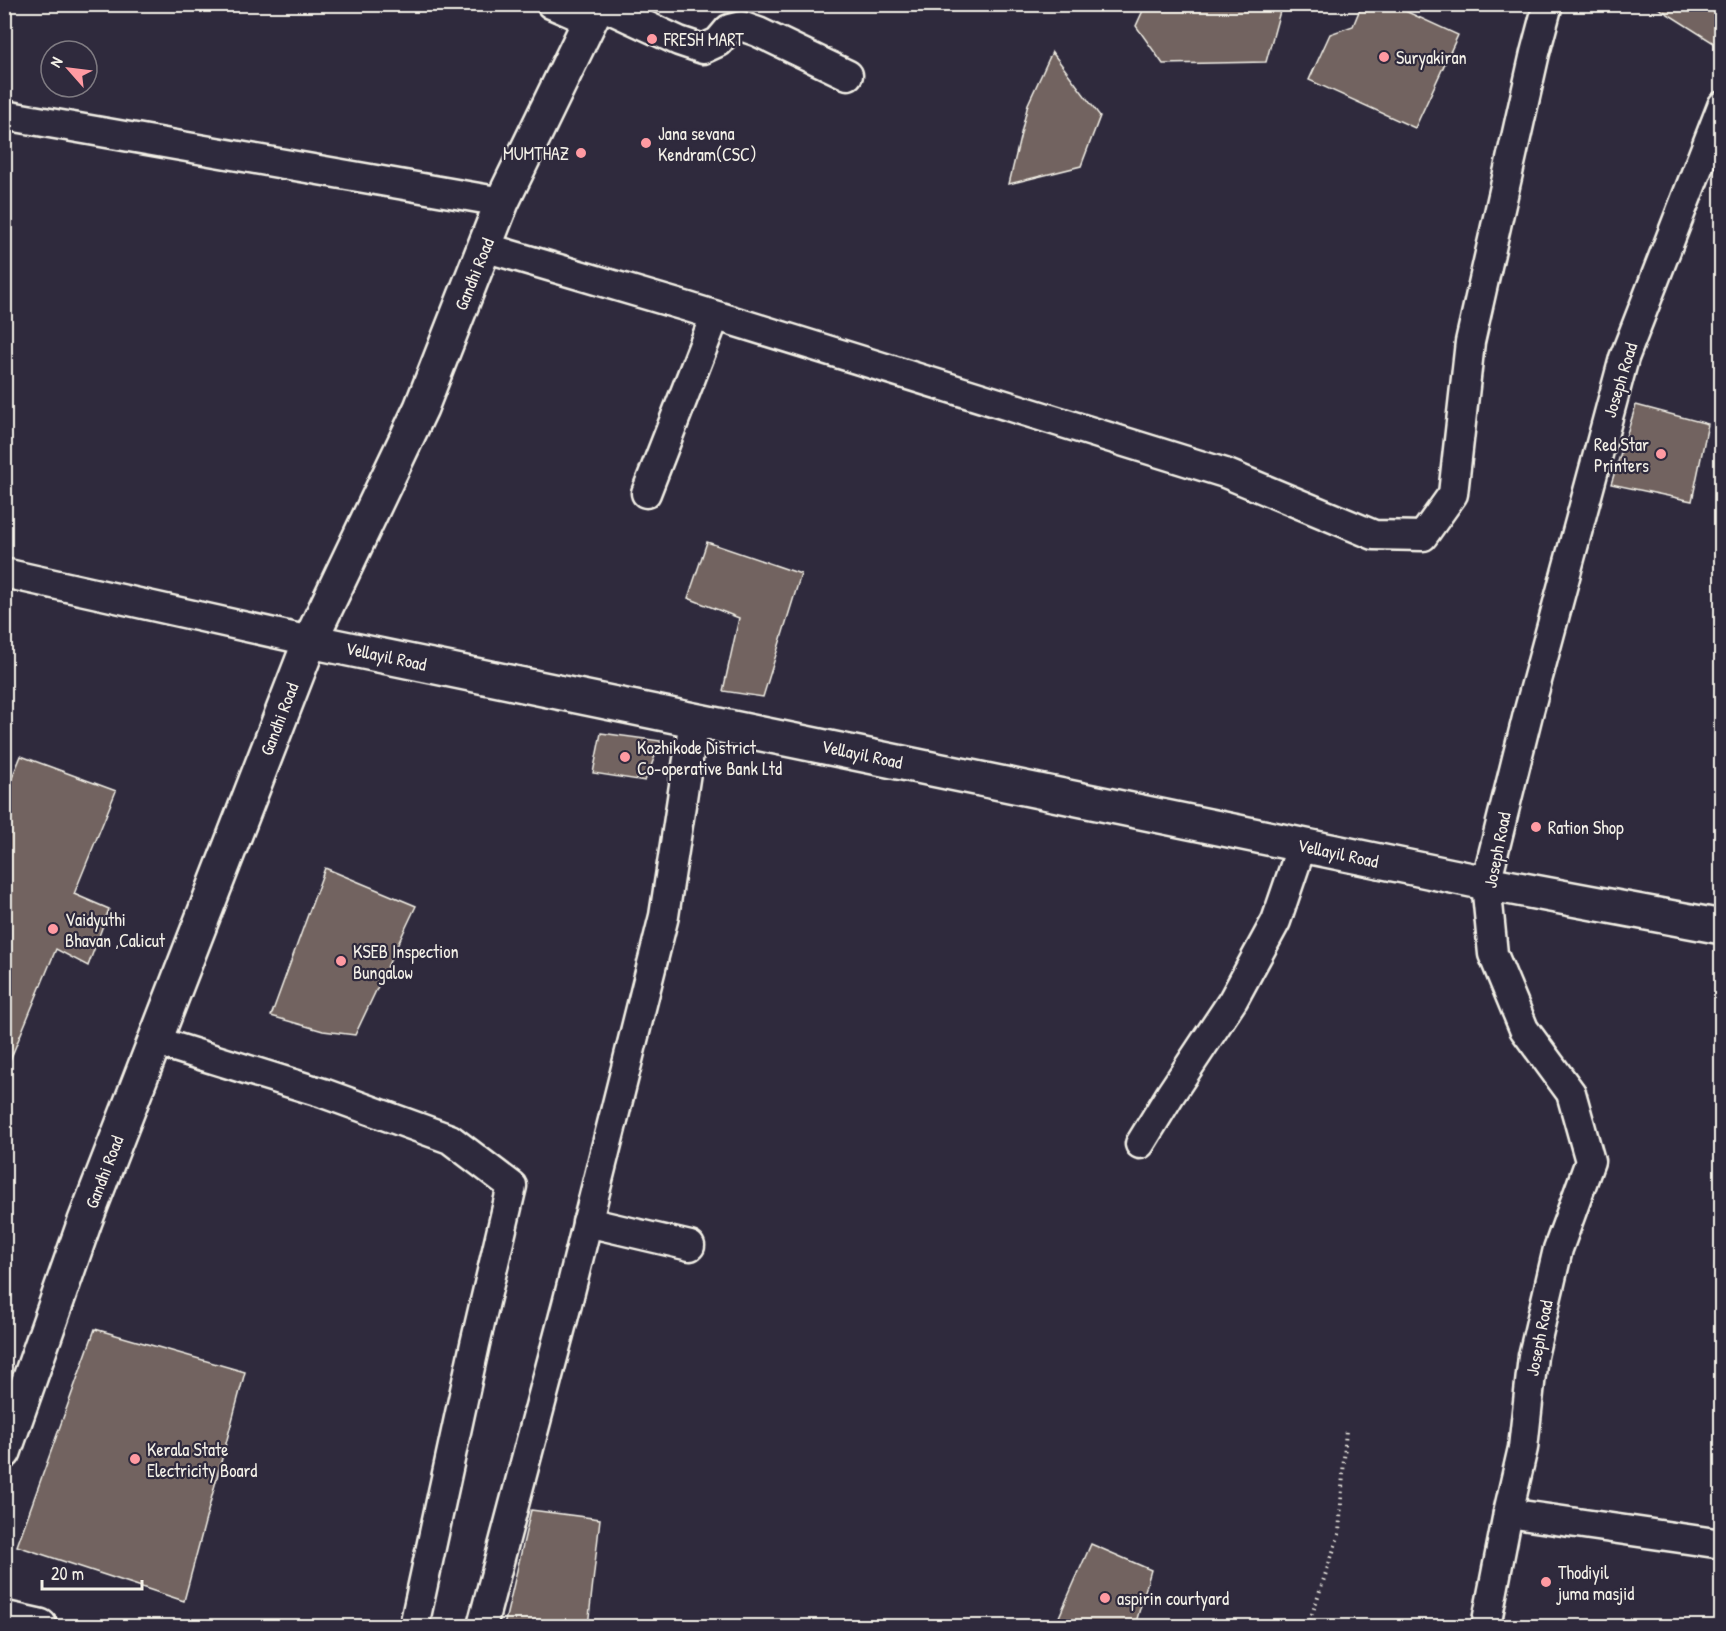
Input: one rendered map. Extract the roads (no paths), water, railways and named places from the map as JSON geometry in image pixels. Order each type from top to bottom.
[{"type":"main road","name":"Gandhi Road","points":[[4,1452],[85,1221],[310,641],[421,408],[502,201],[596,10]]},
{"type":"main road","name":"Vellayil Road","points":[[310,641],[1486,883],[1722,927]]},
{"type":"main road","points":[[4,1618],[40,1626]]},
{"type":"street","points":[[551,4],[596,10],[703,49],[718,42],[729,29],[741,26],[848,75]]},
{"type":"street","points":[[484,247],[1225,473],[1374,535],[1423,536],[1453,494],[1470,342],[1548,4]]},
{"type":"street","name":"Joseph Road","points":[[1486,1626],[1523,1448],[1533,1356],[1558,1249],[1590,1161],[1571,1093],[1524,1029],[1493,954],[1486,883],[1528,714],[1624,358],[1722,106]]},
{"type":"street","points":[[4,115],[502,201]]},
{"type":"street","points":[[646,493],[715,316]]},
{"type":"street","name":"Vellayil Road","points":[[4,573],[310,641]]},
{"type":"street","points":[[482,1626],[664,916],[694,720]]},
{"type":"street","points":[[1140,1144],[1233,1000],[1276,921],[1302,845]]},
{"type":"street","points":[[155,1041],[323,1093],[450,1139],[512,1186],[414,1626]]},
{"type":"street","points":[[587,1222],[690,1246]]},
{"type":"street","points":[[1508,1513],[1722,1544]]},
{"type":"place","name":"FRESH MART","points":[[652,39]]},
{"type":"place","name":"Suryakiran","points":[[1384,57]]},
{"type":"place","name":"Jana sevana Kendram(CSC)","points":[[646,143]]},
{"type":"place","name":"MUMTHAZ","points":[[581,153]]},
{"type":"place","name":"Red Star Printers","points":[[1661,454]]},
{"type":"place","name":"Kozhikode District Co-operative Bank Ltd","points":[[625,757]]},
{"type":"place","name":"Ration Shop","points":[[1536,827]]},
{"type":"place","name":"Vaidyuthi Bhavan ,Calicut","points":[[53,929]]},
{"type":"place","name":"KSEB Inspection Bungalow","points":[[341,961]]},
{"type":"place","name":"Kerala State Electricity Board","points":[[135,1459]]},
{"type":"place","name":"Thodiyil juma masjid","points":[[1546,1582]]},
{"type":"place","name":"aspirin courtyard","points":[[1105,1598]]}]
